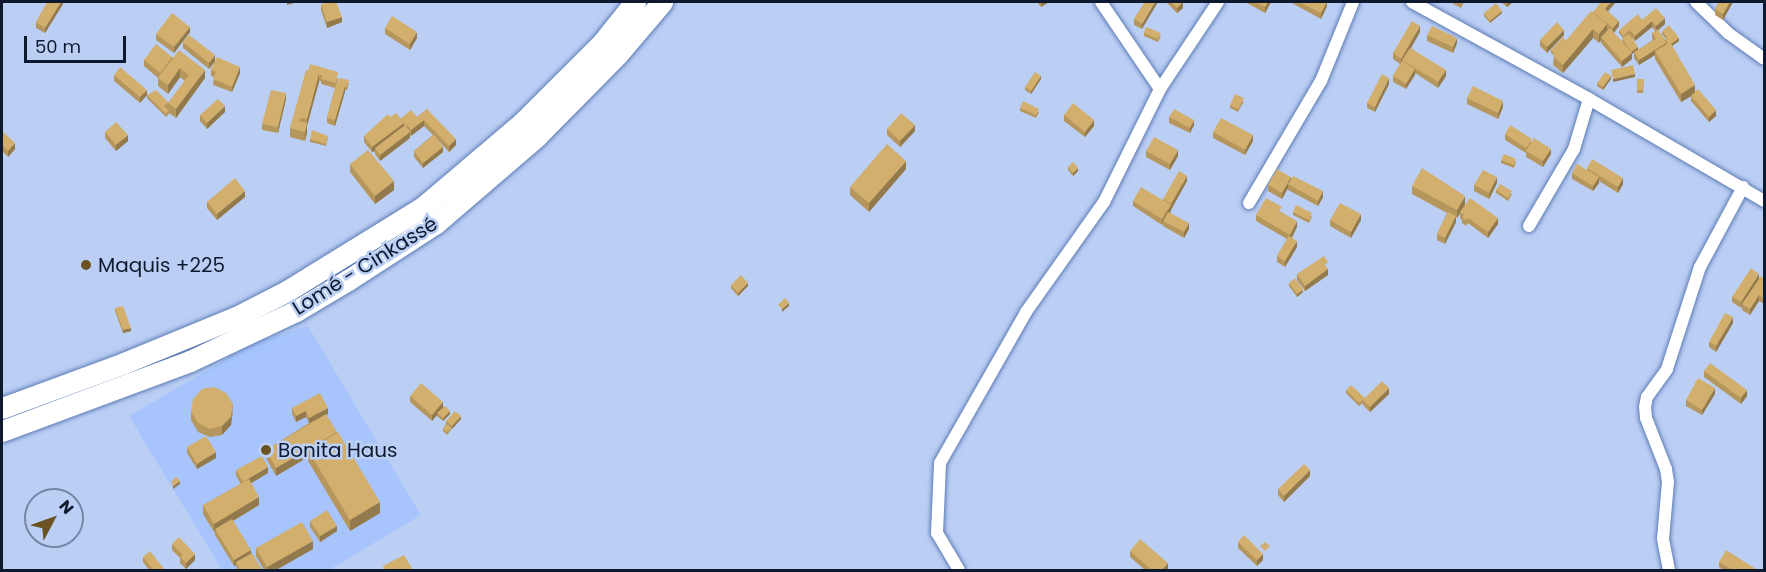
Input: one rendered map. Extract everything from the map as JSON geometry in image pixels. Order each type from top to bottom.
[{"type":"highway","name":"Lomé - Cinkassé","points":[[2,408],[143,356],[236,317],[430,215],[602,43],[635,2]]},
{"type":"highway","name":"Lomé - Cinkassé","points":[[2,431],[190,361],[236,340],[331,290],[537,136],[617,55],[662,2]]},
{"type":"street","points":[[1101,2],[1160,89]]},
{"type":"street","points":[[959,570],[937,533],[940,463],[1026,312],[1104,202],[1160,89],[1218,2]]},
{"type":"street","points":[[1249,203],[1321,81],[1353,2]]},
{"type":"street","points":[[1412,2],[1743,186],[1764,201]]},
{"type":"street","points":[[1696,2],[1728,33],[1764,59]]},
{"type":"street","points":[[1529,226],[1574,149],[1589,99]]},
{"type":"street","points":[[1669,570],[1663,539],[1668,482],[1666,469],[1646,418],[1645,407],[1647,397],[1666,369],[1700,267],[1743,186]]},
{"type":"shaded area","name":"Bonita Haus","points":[[308,326],[421,515],[329,570],[222,570],[129,416],[254,343]]},
{"type":"building","points":[[47,2],[61,2],[45,28],[36,22]]},
{"type":"building","points":[[336,2],[342,17],[327,22],[321,4]]},
{"type":"building","points":[[1145,2],[1155,2],[1142,24],[1134,19]]},
{"type":"building","points":[[1171,2],[1183,2],[1177,8]]},
{"type":"building","points":[[1255,2],[1268,2],[1265,7]]},
{"type":"building","points":[[1299,2],[1327,2],[1321,13]]},
{"type":"building","points":[[1601,2],[1611,2],[1605,9],[1619,21],[1613,28],[1593,12]]},
{"type":"building","points":[[1719,2],[1730,2],[1723,14],[1715,9]]},
{"type":"building","points":[[1496,3],[1502,11],[1490,21],[1484,13]]},
{"type":"building","points":[[1656,8],[1665,18],[1656,26],[1652,21],[1635,36],[1630,30]]},
{"type":"building","points":[[1591,11],[1607,24],[1599,34],[1593,29],[1563,65],[1553,56]]},
{"type":"building","points":[[172,13],[190,27],[174,47],[156,34]]},
{"type":"building","points":[[1638,14],[1642,20],[1623,36],[1619,30]]},
{"type":"building","points":[[392,16],[417,32],[410,44],[385,28]]},
{"type":"building","points":[[1412,21],[1420,26],[1401,59],[1393,53]]},
{"type":"building","points":[[1557,22],[1564,30],[1547,47],[1540,40]]},
{"type":"building","points":[[1669,25],[1679,38],[1671,44],[1665,39],[1667,37],[1662,31]]},
{"type":"building","points":[[1432,26],[1457,38],[1453,47],[1427,35]]},
{"type":"building","points":[[1146,27],[1161,33],[1158,39],[1144,33]]},
{"type":"building","points":[[1610,28],[1632,53],[1622,61],[1601,37]]},
{"type":"building","points":[[1658,29],[1666,43],[1639,60],[1634,52],[1656,39],[1652,33]]},
{"type":"building","points":[[1629,34],[1638,47],[1631,52],[1622,38]]},
{"type":"building","points":[[189,35],[215,55],[209,63],[183,42]]},
{"type":"building","points":[[1563,37],[1566,41],[1555,54],[1551,50]]},
{"type":"building","points":[[1670,42],[1695,85],[1681,94],[1655,51]]},
{"type":"building","points":[[156,44],[172,57],[160,73],[144,60]]},
{"type":"building","points":[[1410,48],[1446,70],[1438,82],[1402,60]]},
{"type":"building","points":[[179,50],[205,70],[176,109],[168,103],[189,75],[180,68],[168,85],[158,78]]},
{"type":"building","points":[[217,57],[240,67],[232,87],[213,79],[216,72],[211,70]]},
{"type":"building","points":[[1402,61],[1415,69],[1406,84],[1393,76]]},
{"type":"building","points":[[310,64],[338,72],[336,83],[321,79],[322,75],[308,71]]},
{"type":"building","points":[[1633,65],[1635,74],[1613,79],[1611,70]]},
{"type":"building","points":[[120,67],[147,90],[140,97],[114,75]]},
{"type":"building","points":[[306,70],[319,74],[307,119],[300,118],[299,121],[307,123],[305,132],[290,128]]},
{"type":"building","points":[[1035,72],[1041,76],[1031,91],[1025,87]]},
{"type":"building","points":[[1605,72],[1611,76],[1603,87],[1597,83]]},
{"type":"building","points":[[1382,74],[1389,78],[1375,107],[1367,103]]},
{"type":"building","points":[[339,78],[349,80],[347,87],[337,84]]},
{"type":"building","points":[[1637,79],[1644,79],[1643,90],[1637,90]]},
{"type":"building","points":[[336,84],[345,86],[335,120],[327,118]]},
{"type":"building","points":[[1473,86],[1503,101],[1498,113],[1467,98]]},
{"type":"building","points":[[1698,89],[1716,110],[1709,117],[1691,96]]},
{"type":"building","points":[[156,90],[168,102],[164,106],[169,111],[166,114],[147,95]]},
{"type":"building","points":[[271,90],[286,93],[278,127],[262,124]]},
{"type":"building","points":[[1235,94],[1244,98],[1238,109],[1230,105]]},
{"type":"building","points":[[218,99],[225,106],[207,123],[200,115]]},
{"type":"building","points":[[1023,101],[1039,109],[1036,115],[1020,108]]},
{"type":"building","points":[[1073,103],[1094,120],[1085,132],[1064,115]]},
{"type":"building","points":[[427,109],[456,139],[449,146],[424,120],[411,130],[407,125]]},
{"type":"building","points":[[1174,109],[1194,120],[1190,128],[1169,117]]},
{"type":"building","points":[[411,110],[417,117],[407,127],[400,119]]},
{"type":"building","points":[[396,113],[404,123],[372,147],[364,136],[388,114],[390,117]]},
{"type":"building","points":[[901,113],[915,125],[900,141],[887,129]]},
{"type":"building","points":[[1221,118],[1253,135],[1245,150],[1213,132]]},
{"type":"building","points":[[116,122],[128,135],[116,145],[105,132]]},
{"type":"building","points":[[405,125],[410,132],[380,155],[375,148]]},
{"type":"building","points":[[1510,125],[1532,139],[1526,148],[1505,134]]},
{"type":"building","points":[[312,130],[328,136],[326,144],[310,139]]},
{"type":"building","points":[[2,131],[15,143],[8,151],[2,145]]},
{"type":"building","points":[[434,135],[443,147],[423,163],[414,151]]},
{"type":"building","points":[[1154,137],[1178,150],[1170,164],[1146,151]]},
{"type":"building","points":[[1534,138],[1551,149],[1543,161],[1526,151]]},
{"type":"building","points":[[887,144],[906,161],[869,203],[850,187]]},
{"type":"building","points":[[368,150],[394,181],[375,196],[350,164]]},
{"type":"building","points":[[1504,154],[1516,159],[1514,165],[1501,160]]},
{"type":"building","points":[[1592,159],[1623,178],[1618,187],[1587,168]]},
{"type":"building","points":[[1073,162],[1078,168],[1073,173],[1068,167]]},
{"type":"building","points":[[1577,164],[1599,177],[1593,186],[1572,173]]},
{"type":"building","points":[[1422,168],[1465,196],[1457,210],[1412,186]]},
{"type":"building","points":[[1277,169],[1291,177],[1282,193],[1268,185]]},
{"type":"building","points":[[1483,170],[1497,177],[1489,193],[1474,185]]},
{"type":"building","points":[[1179,171],[1187,176],[1171,204],[1163,199]]},
{"type":"building","points":[[1293,176],[1323,191],[1318,201],[1288,184]]},
{"type":"building","points":[[235,178],[245,191],[217,214],[207,202]]},
{"type":"building","points":[[1500,184],[1512,191],[1508,198],[1496,190]]},
{"type":"building","points":[[1141,187],[1171,205],[1162,219],[1133,201]]},
{"type":"building","points":[[1266,198],[1282,207],[1279,211],[1297,221],[1290,235],[1256,215]]},
{"type":"building","points":[[1470,198],[1498,218],[1488,232],[1468,218],[1466,220],[1462,218],[1464,215],[1460,212]]},
{"type":"building","points":[[1340,203],[1361,214],[1351,232],[1330,220]]},
{"type":"building","points":[[1296,205],[1312,213],[1309,220],[1293,212]]},
{"type":"building","points":[[1168,212],[1189,223],[1184,232],[1163,221]]},
{"type":"building","points":[[1448,212],[1456,216],[1445,238],[1437,234]]},
{"type":"building","points":[[1289,236],[1297,241],[1285,261],[1277,256]]},
{"type":"building","points":[[1324,256],[1328,262],[1325,265],[1328,269],[1305,286],[1297,274]]},
{"type":"building","points":[[1751,268],[1759,274],[1741,302],[1732,297]]},
{"type":"building","points":[[741,275],[748,283],[738,293],[731,285]]},
{"type":"building","points":[[1761,276],[1764,279],[1764,299],[1759,295],[1750,309],[1742,304]]},
{"type":"building","points":[[1295,278],[1303,290],[1297,294],[1289,283]]},
{"type":"building","points":[[785,298],[789,303],[782,309],[778,305]]},
{"type":"building","points":[[123,306],[131,328],[123,330],[115,308]]},
{"type":"building","points":[[1725,313],[1733,317],[1716,346],[1709,342]]},
{"type":"building","points":[[1710,363],[1747,390],[1741,398],[1704,371]]},
{"type":"building","points":[[1698,378],[1715,388],[1702,410],[1686,400]]},
{"type":"building","points":[[1382,381],[1389,388],[1370,407],[1363,400]]},
{"type":"building","points":[[421,383],[443,402],[432,415],[410,396]]},
{"type":"building","points":[[1351,385],[1365,398],[1359,403],[1346,390]]},
{"type":"building","points":[[214,387],[226,393],[233,404],[231,417],[222,426],[210,429],[198,423],[191,412],[193,399],[202,389]]},
{"type":"building","points":[[320,393],[328,408],[309,418],[306,411],[296,416],[292,408]]},
{"type":"building","points":[[445,406],[450,411],[443,418],[437,413]]},
{"type":"building","points":[[455,411],[461,416],[452,426],[446,421]]},
{"type":"building","points":[[326,414],[337,432],[276,468],[266,450]]},
{"type":"building","points":[[447,424],[451,428],[447,432],[443,429]]},
{"type":"building","points":[[338,432],[380,502],[350,520],[308,450]]},
{"type":"building","points":[[206,436],[216,452],[197,464],[187,447]]},
{"type":"building","points":[[262,456],[268,467],[243,482],[236,470]]},
{"type":"building","points":[[1304,464],[1310,470],[1284,496],[1278,489]]},
{"type":"building","points":[[176,477],[180,481],[173,486],[171,482]]},
{"type":"building","points":[[249,479],[259,497],[214,524],[203,505]]},
{"type":"building","points":[[327,510],[337,526],[320,536],[310,521]]},
{"type":"building","points":[[232,519],[251,550],[234,560],[215,529]]},
{"type":"building","points":[[302,522],[313,541],[267,567],[256,548]]},
{"type":"building","points":[[1244,535],[1263,554],[1257,560],[1238,542]]},
{"type":"building","points":[[179,537],[195,554],[186,563],[180,557],[183,555],[172,544]]},
{"type":"building","points":[[1140,539],[1168,563],[1162,570],[1152,570],[1130,551]]},
{"type":"building","points":[[1265,542],[1270,546],[1265,551],[1260,546]]},
{"type":"building","points":[[1726,550],[1756,569],[1733,570],[1719,562]]},
{"type":"building","points":[[150,551],[165,570],[153,570],[143,557]]},
{"type":"building","points":[[252,553],[262,570],[240,570],[236,562]]},
{"type":"building","points":[[404,555],[413,570],[385,570],[383,566]]},
{"type":"place","name":"Maquis +225","points":[[86,265]]},
{"type":"place","name":"Bonita Haus","points":[[266,450]]}]
